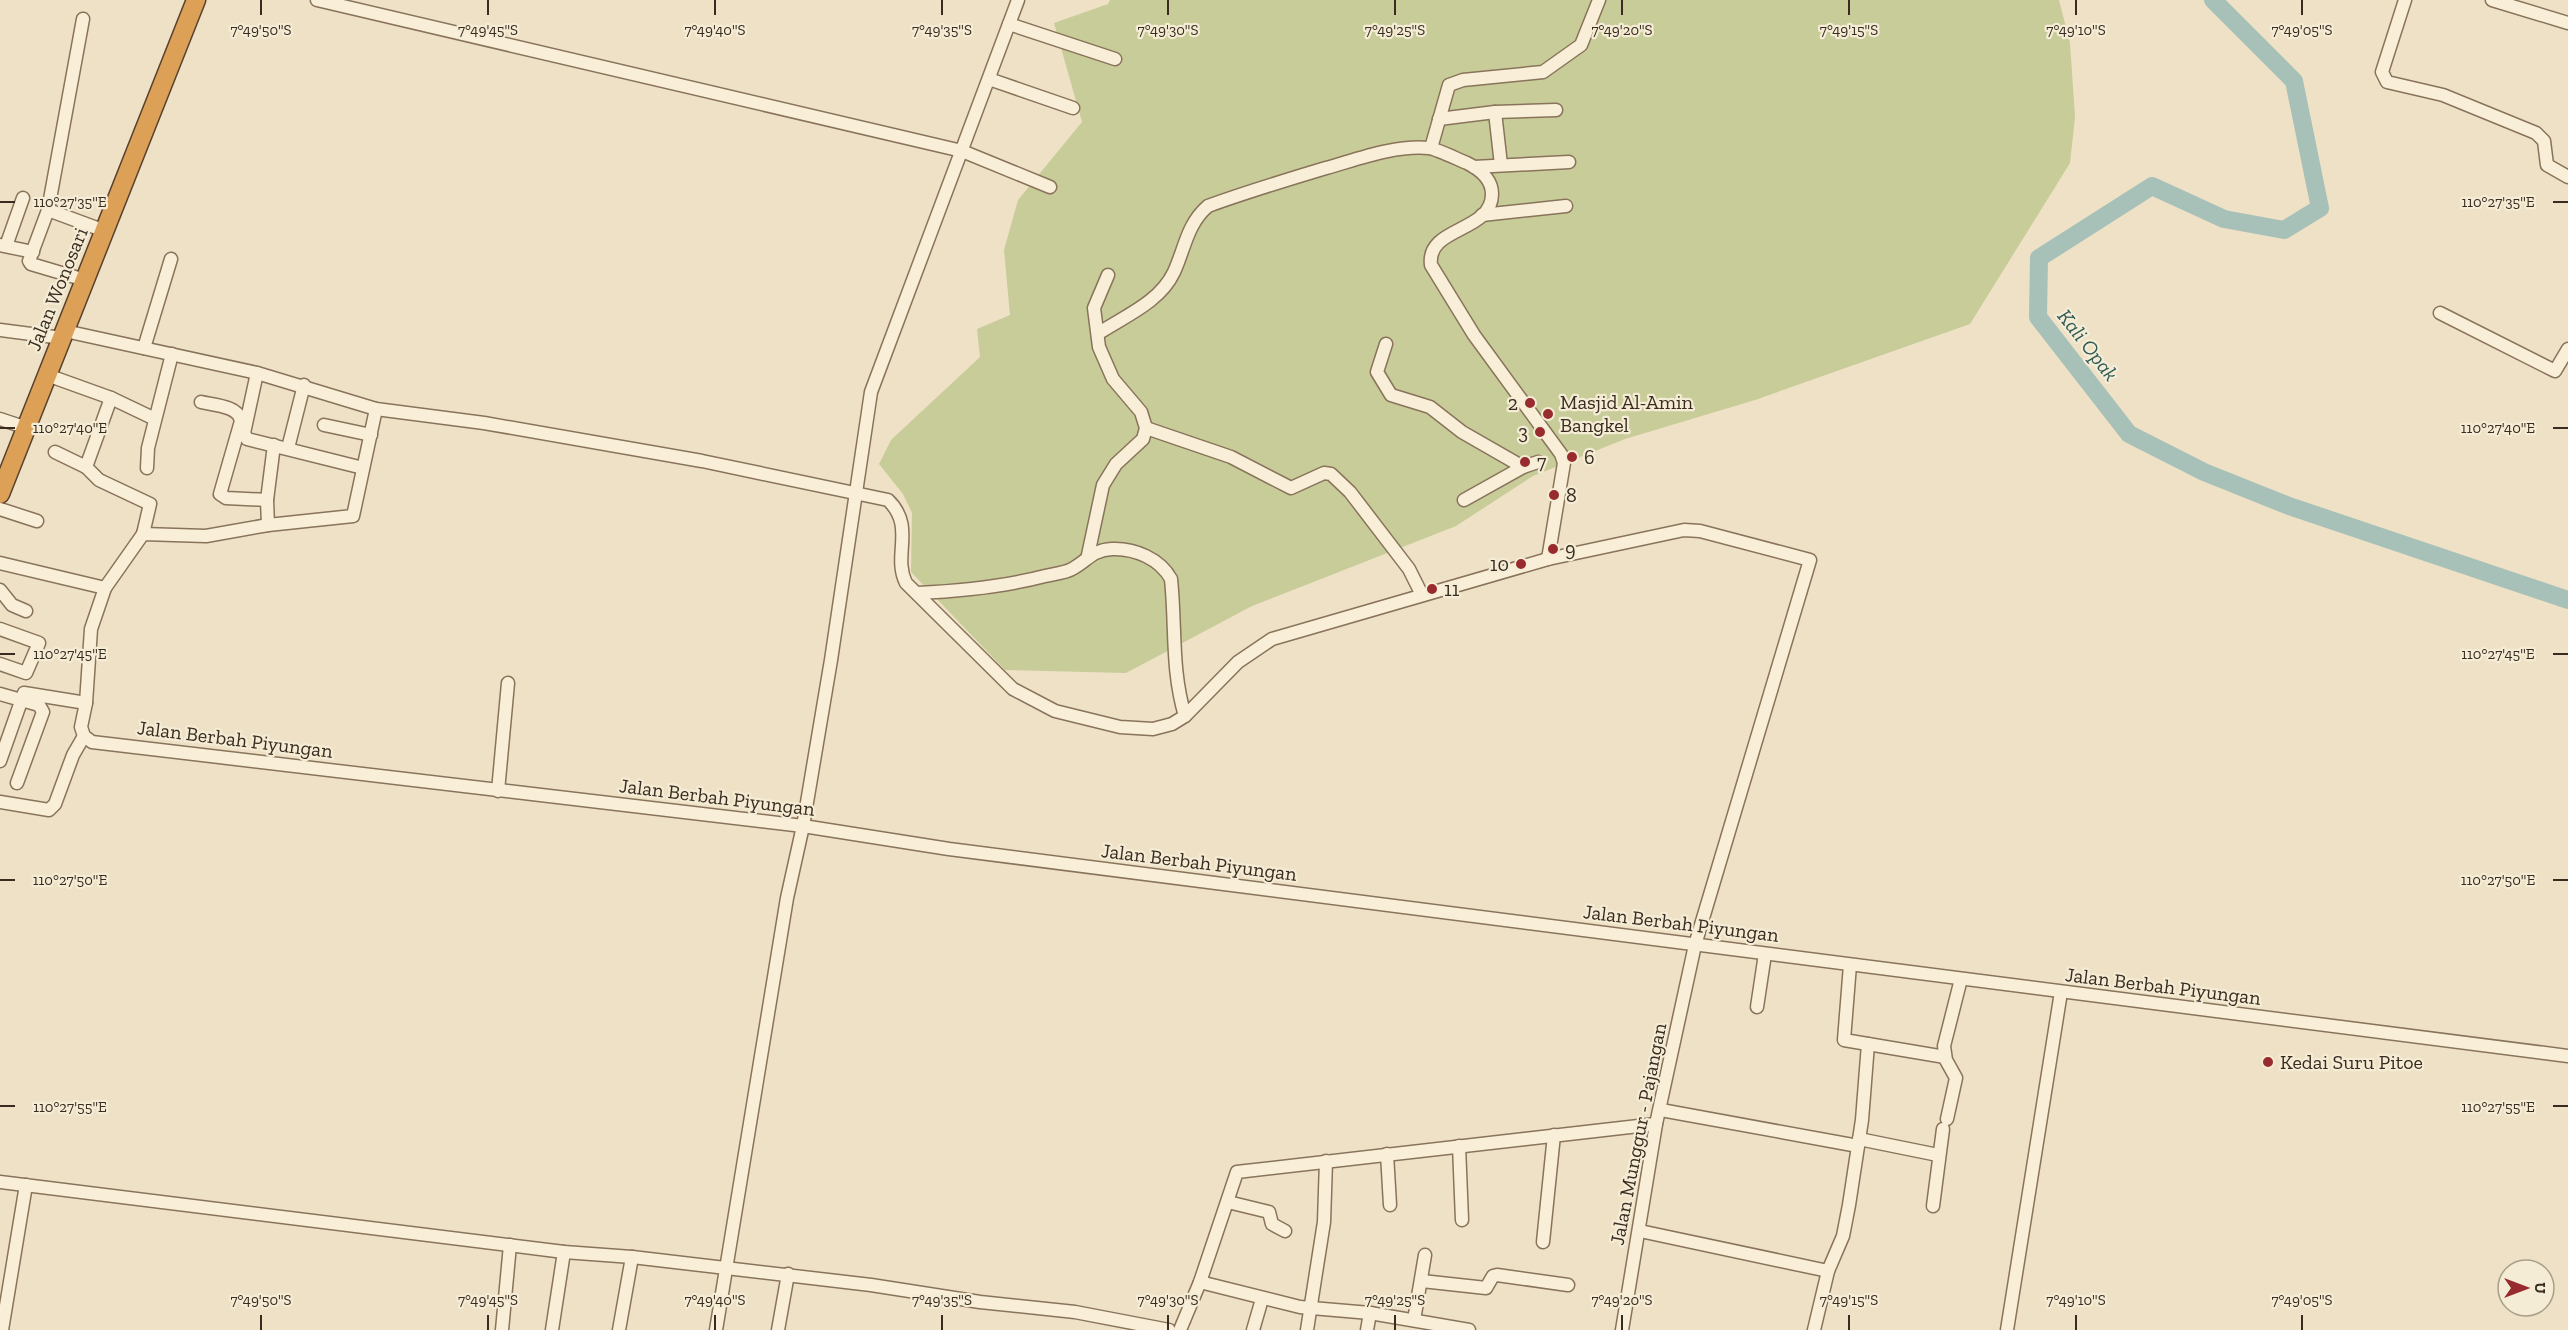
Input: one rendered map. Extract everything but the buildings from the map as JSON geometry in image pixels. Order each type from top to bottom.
[{"type":"highway","name":"Jalan Wonosari","points":[[0,494],[196,0]]},
{"type":"street","points":[[317,0],[962,151],[1050,187]]},
{"type":"street","points":[[716,1330],[725,1269],[735,1226],[787,898],[803,826],[858,492],[871,392],[909,285],[1018,0]]},
{"type":"street","points":[[1431,148],[1446,89],[1452,82],[1535,74],[1565,58],[1586,37],[1599,0]]},
{"type":"street","points":[[2405,0],[2382,72],[2387,82],[2443,95],[2536,133],[2544,141],[2547,165],[2568,177]]},
{"type":"street","points":[[2492,0],[2568,23]]},
{"type":"street","points":[[83,19],[48,210],[29,261],[31,264],[85,280]]},
{"type":"street","points":[[1009,24],[1115,59]]},
{"type":"street","points":[[989,79],[1073,108]]},
{"type":"street","points":[[1439,119],[1495,112],[1556,110]]},
{"type":"street","points":[[1495,112],[1501,165]]},
{"type":"street","points":[[1099,333],[1148,303],[1167,283],[1174,272],[1192,225],[1208,206],[1367,156],[1396,150],[1431,148],[1474,167],[1485,175],[1492,195],[1482,215]]},
{"type":"street","points":[[1474,167],[1569,162]]},
{"type":"street","points":[[23,198],[3,245],[33,252]]},
{"type":"street","points":[[0,330],[64,335],[144,348],[304,385],[376,409],[484,423],[702,460],[888,500],[901,517],[903,544],[900,571],[906,583],[1013,688],[1055,711],[1120,727],[1153,729],[1172,724],[1185,716],[1238,662],[1272,639],[1548,559],[1564,463],[1561,454],[1474,335],[1431,265],[1431,254],[1436,243],[1482,215],[1566,206]]},
{"type":"street","points":[[48,210],[105,231]]},
{"type":"street","points":[[144,348],[171,259]]},
{"type":"street","points":[[1088,555],[1104,486],[1116,465],[1143,439],[1146,428],[1141,412],[1108,371],[1099,347],[1094,308],[1108,275]]},
{"type":"street","points":[[2440,313],[2555,371],[2568,349]]},
{"type":"street","points":[[1386,344],[1377,372],[1391,395],[1430,407],[1462,432],[1523,467]]},
{"type":"street","points":[[147,468],[148,448],[172,354]]},
{"type":"street","points":[[257,374],[244,433],[250,441],[288,448],[363,468]]},
{"type":"street","points":[[47,375],[111,398],[155,419]]},
{"type":"street","points":[[288,448],[304,385]]},
{"type":"street","points":[[86,467],[111,398]]},
{"type":"street","points":[[201,402],[235,410],[240,415],[220,494],[226,498],[267,500]]},
{"type":"street","points":[[143,534],[206,536],[268,525],[349,518],[354,512],[376,409]]},
{"type":"street","points":[[0,419],[27,428]]},
{"type":"street","points":[[324,425],[371,435]]},
{"type":"street","points":[[1146,428],[1231,457],[1291,488],[1324,473],[1331,474],[1350,492],[1409,569],[1425,594]]},
{"type":"street","points":[[268,525],[267,500],[274,445]]},
{"type":"street","points":[[0,802],[49,810],[55,804],[73,755],[84,736],[81,728],[86,703],[91,629],[105,588],[143,534],[150,504],[99,480],[86,467],[55,452]]},
{"type":"street","points":[[1464,500],[1523,467],[1538,462]]},
{"type":"street","points":[[0,509],[37,521]]},
{"type":"street","name":"Jalan Munggur - Pajangan","points":[[1548,559],[1684,530],[1700,531],[1810,560],[1695,945],[1661,1110],[1656,1124],[1622,1330]]},
{"type":"street","points":[[1394,538],[1407,553],[1425,594]]},
{"type":"street","points":[[917,593],[976,590],[1030,580],[1072,569],[1088,555],[1112,549],[1149,557],[1165,568],[1171,579],[1173,662],[1177,689],[1185,716]]},
{"type":"street","points":[[0,563],[105,588]]},
{"type":"street","points":[[0,590],[12,605],[26,611]]},
{"type":"street","points":[[0,629],[39,643],[26,673],[0,664]]},
{"type":"street","points":[[498,791],[508,682]]},
{"type":"street","points":[[0,761],[24,693],[86,703]]},
{"type":"street","points":[[0,694],[39,705],[43,711],[17,783]]},
{"type":"street","name":"Jalan Berbah Piyungan","points":[[84,736],[92,742],[803,826],[949,849],[2568,1056]]},
{"type":"street","points":[[1757,1007],[1764,954]]},
{"type":"street","points":[[1850,965],[1844,1040],[1945,1057]]},
{"type":"street","points":[[1933,1206],[1938,1155],[1956,1078],[1945,1057],[1944,1046],[1961,979]]},
{"type":"street","points":[[2007,1330],[2061,992]]},
{"type":"street","points":[[1814,1330],[1828,1271],[1843,1236],[1858,1142],[1868,1044]]},
{"type":"street","points":[[1661,1110],[1938,1155]]},
{"type":"street","points":[[1180,1330],[1200,1282],[1237,1172],[1656,1124]]},
{"type":"street","points":[[1543,1242],[1554,1135]]},
{"type":"street","points":[[1459,1146],[1462,1220]]},
{"type":"street","points":[[1388,1154],[1390,1205]]},
{"type":"street","points":[[1307,1330],[1324,1222],[1326,1161]]},
{"type":"street","points":[[0,1182],[564,1252],[788,1274],[1075,1312],[1169,1330]]},
{"type":"street","points":[[2,1330],[26,1185]]},
{"type":"street","points":[[1228,1202],[1269,1212],[1272,1224],[1285,1231]]},
{"type":"street","points":[[1640,1231],[1746,1256],[1828,1271]]},
{"type":"street","points":[[502,1330],[510,1245]]},
{"type":"street","points":[[552,1330],[564,1252]]},
{"type":"street","points":[[1414,1320],[1425,1255]]},
{"type":"street","points":[[619,1330],[632,1257]]},
{"type":"street","points":[[778,1330],[788,1274]]},
{"type":"street","points":[[1422,1281],[1486,1288],[1493,1276],[1497,1275],[1568,1285]]},
{"type":"street","points":[[1200,1282],[1310,1309],[1370,1313],[1469,1330]]},
{"type":"street","points":[[1253,1330],[1262,1299]]},
{"type":"street","points":[[1367,1330],[1370,1313]]},
{"type":"green space","points":[[1110,0],[2059,0],[2070,43],[2075,117],[2070,163],[1970,324],[1755,400],[1625,439],[1533,476],[1456,526],[1252,606],[1126,673],[1005,670],[911,572],[912,513],[903,494],[879,464],[891,440],[980,357],[977,329],[1010,315],[1004,250],[1018,200],[1082,122],[1054,23],[1108,4]]},
{"type":"waterway","name":"Kali Opak","points":[[2213,0],[2294,81],[2320,208],[2284,230],[2224,219],[2152,186],[2039,258],[2038,317],[2129,434],[2204,472],[2289,506],[2568,600]]},
{"type":"place","name":"2","points":[[1530,403]]},
{"type":"place","name":"Masjid Al-Amin Bangkel","points":[[1548,414]]},
{"type":"place","name":"3","points":[[1540,432]]},
{"type":"place","name":"6","points":[[1572,457]]},
{"type":"place","name":"7","points":[[1525,462]]},
{"type":"place","name":"8","points":[[1554,495]]},
{"type":"place","name":"9","points":[[1553,549]]},
{"type":"place","name":"10","points":[[1521,564]]},
{"type":"place","name":"11","points":[[1432,589]]},
{"type":"place","name":"Kedai Suru Pitoe","points":[[2268,1062]]}]
